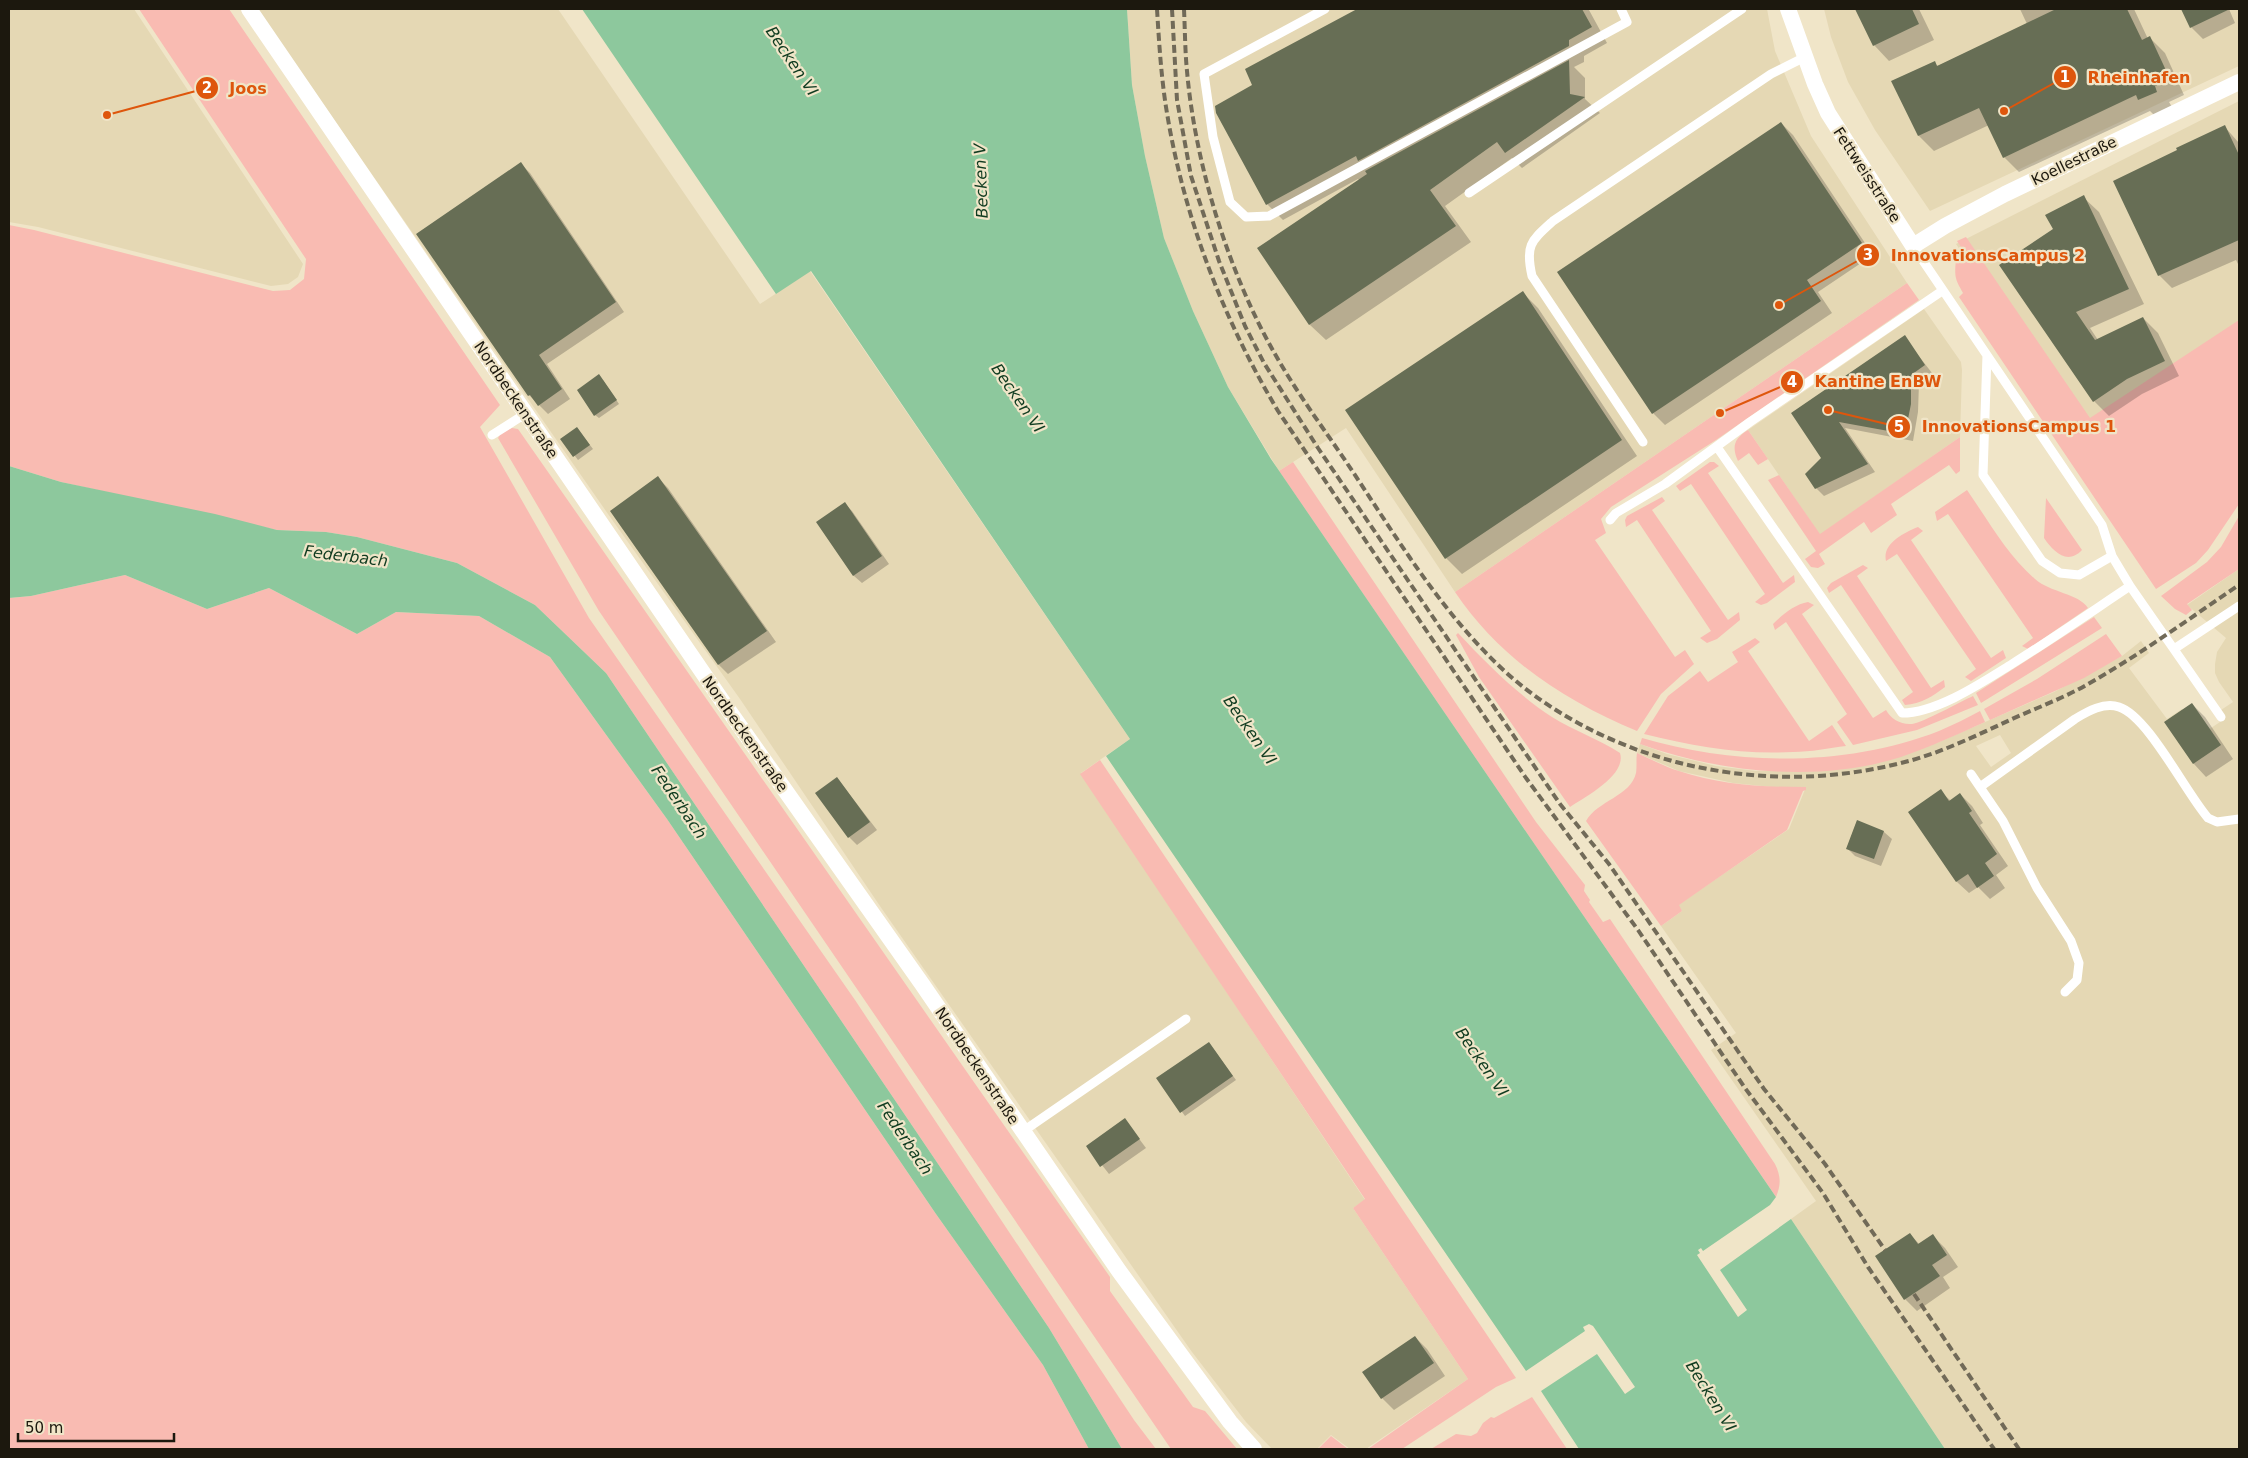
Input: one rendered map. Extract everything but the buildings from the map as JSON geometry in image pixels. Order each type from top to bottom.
[{"type":"street","name":"Nordbeckenstraße","points":[[249,9],[727,708],[922,984],[1119,1271],[1218,1406],[1254,1449]]},
{"type":"street","name":"Fettweisstraße","points":[[1788,9],[1828,113],[1913,246]]},
{"type":"street","name":"Koellestraße","points":[[1913,246],[1945,226],[2005,194],[2239,82]]},
{"type":"lane","points":[[1325,9],[1204,74],[1213,137],[1230,202],[1246,217],[1269,216],[1627,22],[1621,9]]},
{"type":"lane","points":[[1470,193],[1742,9]]},
{"type":"lane","points":[[1644,442],[1532,276],[1528,258],[1532,240],[1552,221],[1763,79],[1805,57]]},
{"type":"lane","name":"Fettweisstraße","points":[[1913,246],[2102,525],[2112,556],[2130,586],[2221,717]]},
{"type":"lane","points":[[1610,520],[1616,513],[1665,484],[1750,422],[1942,291]]},
{"type":"lane","points":[[1986,355],[1982,476],[2042,562],[2060,573],[2079,575],[2112,556]]},
{"type":"lane","points":[[492,435],[525,414]]},
{"type":"lane","points":[[1717,447],[1902,713],[1914,713],[1965,692],[2021,658],[2130,586]]},
{"type":"lane","points":[[2174,649],[2239,606]]},
{"type":"lane","points":[[1980,787],[2075,719],[2091,710],[2108,705],[2120,707],[2144,725],[2208,818],[2217,822],[2239,819]]},
{"type":"lane","points":[[1970,774],[2003,821],[2038,888],[2071,941],[2079,963],[2077,980],[2066,992]]},
{"type":"lane","points":[[1022,1132],[1186,1019]]},
{"type":"shaded area","points":[[9,9],[134,9],[303,264],[298,277],[288,284],[271,286],[38,227],[9,222]]},
{"type":"shaded area","points":[[139,9],[229,9],[500,405],[480,427],[589,618],[855,1000],[1134,1420],[1156,1449],[1122,1449],[1049,1328],[606,673],[535,605],[457,563],[357,537],[326,532],[277,530],[61,482],[9,466],[9,225],[273,291],[290,290],[304,279],[306,259]]},
{"type":"shaded area","points":[[257,9],[558,9],[760,304],[810,271],[1130,739],[1081,773],[1365,1200],[1353,1208],[1468,1379],[1366,1449],[1350,1449],[1331,1435],[1317,1449],[1272,1449],[1246,1422],[1192,1352],[882,909],[740,699],[608,514]]},
{"type":"shaded area","points":[[1127,9],[1767,9],[1775,51],[1811,136],[1907,283],[1455,592],[1346,428],[1279,471],[1228,387],[1193,311],[1164,238],[1145,156],[1132,85]]},
{"type":"shaded area","points":[[1824,9],[2239,9],[2239,66],[1930,211],[1875,130],[1848,82],[1831,37]]},
{"type":"shaded area","points":[[2239,101],[2239,328],[2085,433],[1956,244]]},
{"type":"shaded area","points":[[1966,237],[2090,418],[2239,320],[2239,504],[2208,550],[2196,563],[2156,589],[1959,297],[1963,293],[1955,275],[1955,266],[1961,247],[1957,241]]},
{"type":"shaded area","points":[[1907,283],[1919,300],[1716,440],[1611,507],[1601,519],[1606,533],[1595,540],[1675,657],[1685,650],[1694,664],[1661,694],[1637,731],[1560,692],[1513,658],[1492,638],[1455,592]]},
{"type":"shaded area","points":[[1924,309],[1961,362],[1960,437],[1820,535],[1748,430]]},
{"type":"shaded area","points":[[512,428],[518,429],[1110,1277],[1110,1291],[1193,1407],[1205,1411],[1237,1449],[1171,1449],[599,611],[498,438],[501,433]]},
{"type":"shaded area","points":[[1748,430],[1768,459],[1758,465],[1749,453],[1738,461],[1736,456],[1735,443]]},
{"type":"shaded area","points":[[1960,437],[1960,471],[1956,474],[1949,465],[1891,504],[1897,515],[1871,533],[1864,522],[1819,554],[1825,564],[1818,568],[1811,567],[1805,559],[1816,551],[1768,480],[1779,475],[1820,534]]},
{"type":"shaded area","points":[[1293,462],[1536,822],[1585,885],[1584,891],[1590,900],[1589,902],[1603,922],[1610,919],[1775,1164],[1780,1180],[1776,1197],[1279,471]]},
{"type":"shaded area","points":[[1710,462],[1714,462],[1719,466],[1708,473],[1783,583],[1794,575],[1795,582],[1767,603],[1761,605],[1755,602],[1765,594],[1691,484],[1680,491],[1676,486]]},
{"type":"shaded area","points":[[1967,490],[1998,537],[2025,570],[2041,584],[2078,599],[2088,608],[2028,649],[2022,646],[2033,638],[1948,514],[1937,521],[1935,512]]},
{"type":"shaded area","points":[[1662,497],[1665,501],[1652,510],[1728,620],[1739,612],[1740,620],[1717,639],[1707,643],[1700,638],[1711,631],[1637,520],[1626,527],[1625,520],[1627,516]]},
{"type":"shaded area","points":[[2046,498],[2082,550],[2076,555],[2066,557],[2061,555],[2044,538]]},
{"type":"shaded area","points":[[2239,516],[2239,569],[2187,604],[2192,610],[2186,615],[2175,609],[2161,596],[2207,562],[2221,547]]},
{"type":"shaded area","points":[[1918,527],[1923,531],[1911,540],[1991,658],[2003,650],[2006,658],[1971,681],[1965,677],[1976,669],[1897,554],[1886,561],[1887,549],[1890,544],[1906,532]]},
{"type":"shaded area","points":[[1863,565],[1868,568],[1857,576],[1931,688],[1944,680],[1945,687],[1926,699],[1905,705],[1902,700],[1913,692],[1841,585],[1829,593],[1827,588],[1831,583]]},
{"type":"shaded area","points":[[2239,569],[2239,1449],[1945,1449],[1791,1219],[1816,1201],[1711,1050],[1736,1033],[1661,926],[1682,911],[1678,905],[1789,829],[1806,787],[1772,787],[1733,783],[1679,771],[1637,753],[1640,744],[1667,754],[1716,766],[1756,771],[1826,770],[1856,766],[1939,742],[2054,692],[2122,656],[2141,641],[2149,653],[2129,668],[2167,719],[2182,709],[2193,725],[2205,732],[2223,720],[2218,712],[2233,702],[2215,673],[2217,652],[2226,638],[2187,605]],"holes":[[[2000,735],[2011,753],[1991,767],[1976,746]]]},
{"type":"shaded area","points":[[125,575],[207,609],[269,588],[357,634],[396,612],[479,616],[550,657],[667,819],[936,1214],[1043,1365],[1089,1449],[9,1449],[9,598],[31,596]]},
{"type":"shaded area","points":[[1808,602],[1814,605],[1802,614],[1873,718],[1886,710],[1897,721],[1904,724],[1912,724],[1973,696],[1978,705],[1917,730],[1853,745],[1837,722],[1847,714],[1786,622],[1775,630],[1773,624],[1794,607]]},
{"type":"shaded area","points":[[2094,617],[2102,628],[1981,703],[1976,693]]},
{"type":"shaded area","points":[[1458,633],[1503,678],[1539,708],[1560,722],[1604,743],[1620,753],[1617,769],[1611,777],[1603,785],[1570,807],[1479,677],[1456,635]]},
{"type":"shaded area","points":[[2106,634],[2122,656],[2084,678],[1990,720],[1984,709],[2037,679]]},
{"type":"shaded area","points":[[1755,638],[1760,642],[1748,651],[1809,741],[1832,725],[1846,746],[1800,752],[1737,751],[1699,746],[1644,734],[1668,696],[1700,671],[1708,682],[1738,662],[1732,652]]},
{"type":"shaded area","points":[[1980,711],[1985,722],[1933,745],[1901,757],[1870,765],[1837,770],[1803,772],[1736,768],[1671,754],[1640,744],[1642,738],[1715,754],[1753,758],[1791,759],[1829,756],[1867,751],[1904,743],[1939,731]]},
{"type":"shaded area","points":[[1637,753],[1694,776],[1758,786],[1806,787],[1787,830],[1679,905],[1682,911],[1661,926],[1586,821],[1598,808],[1621,793],[1633,781],[1636,773]]},
{"type":"shaded area","points":[[1100,760],[1516,1378],[1496,1387],[1402,1449],[1368,1449],[1468,1379],[1353,1208],[1365,1199],[1080,774]]},
{"type":"shaded area","points":[[1532,1397],[1567,1449],[1431,1449],[1456,1434],[1471,1436],[1477,1433],[1483,1423],[1491,1417],[1494,1418]]},
{"type":"shaded area","points":[[1331,1436],[1348,1449],[1318,1449]]},
{"type":"water","points":[[582,9],[1127,9],[1132,85],[1145,156],[1164,238],[1193,311],[1228,387],[1271,459],[1776,1197],[1770,1205],[1703,1251],[1701,1248],[1698,1250],[1700,1253],[1697,1255],[1738,1317],[1747,1310],[1720,1270],[1791,1219],[1945,1449],[1579,1449],[1541,1391],[1597,1354],[1625,1394],[1635,1387],[1593,1326],[1589,1324],[1583,1327],[1585,1331],[1526,1371],[1106,756],[1130,739],[811,271],[776,294]]},
{"type":"water","name":"Federbach","points":[[9,466],[61,482],[215,514],[277,530],[326,532],[357,537],[457,563],[535,605],[606,673],[1049,1328],[1122,1449],[1089,1449],[1043,1365],[936,1214],[667,819],[550,657],[479,616],[396,612],[357,634],[269,588],[207,609],[125,575],[31,596],[9,598]]},
{"type":"railway","points":[[1157,9],[1161,70],[1166,107],[1173,147],[1194,226],[1222,302],[1239,339],[1278,411],[1526,778],[1638,930],[1745,1088],[1823,1193],[1868,1267],[1994,1449]]},
{"type":"railway","points":[[1172,9],[1177,100],[1191,176],[1219,261],[1245,326],[1264,363],[1318,448],[1560,804],[1609,864],[1764,1089],[1825,1164],[1885,1250]]},
{"type":"railway","points":[[1184,9],[1186,63],[1191,107],[1206,180],[1229,254],[1258,323],[1303,399],[1406,553],[1445,605],[1465,630],[1510,676],[1528,691],[1567,717],[1631,748],[1676,762],[1732,773],[1788,777],[1845,774],[1873,769],[1929,755],[2079,689],[2146,648],[2239,585]]},
{"type":"railway","points":[[1914,1294],[2019,1449]]},
{"type":"place","name":"Rheinhafen","points":[[2004,111]]},
{"type":"place","name":"Joos","points":[[107,115]]},
{"type":"place","name":"InnovationsCampus 2","points":[[1779,305]]},
{"type":"place","name":"InnovationsCampus 1","points":[[1828,410]]},
{"type":"place","name":"Kantine EnBW","points":[[1720,413]]},
{"type":"water label","name":"Becken VI","points":[[792,61]]},
{"type":"water label","name":"Becken V","points":[[981,181]]},
{"type":"water label","name":"Becken VI","points":[[1018,398]]},
{"type":"water label","name":"Becken VI","points":[[1250,730]]},
{"type":"water label","name":"Becken VI","points":[[1482,1062]]},
{"type":"water label","name":"Becken VI","points":[[1711,1396]]}]
